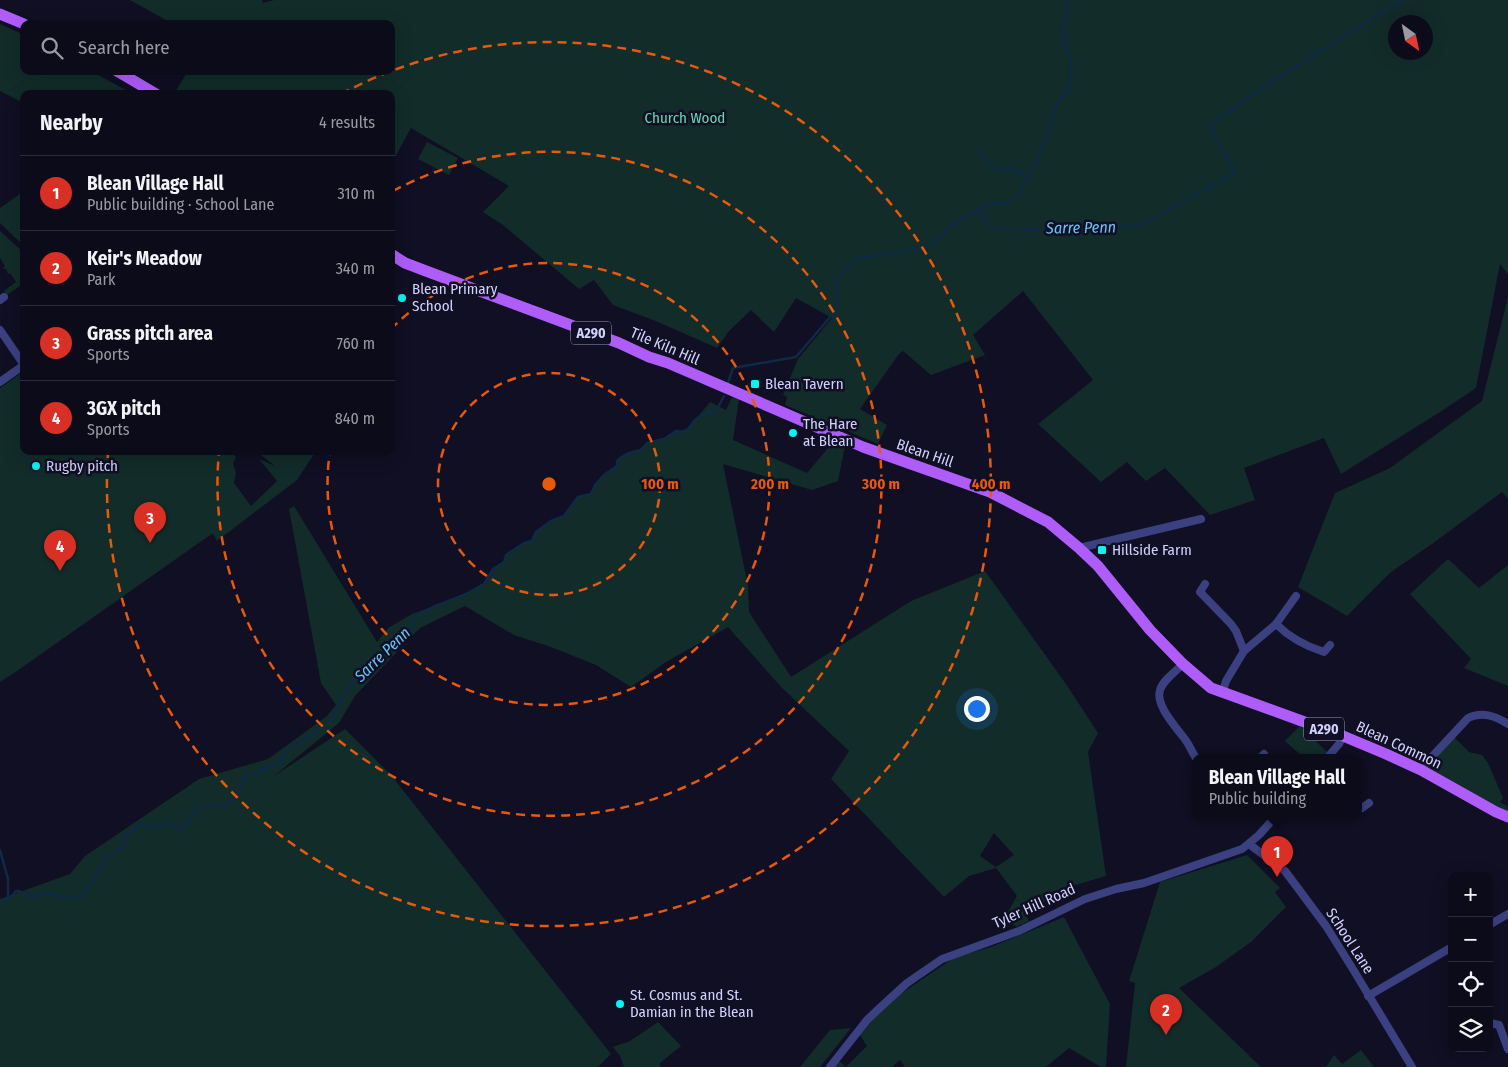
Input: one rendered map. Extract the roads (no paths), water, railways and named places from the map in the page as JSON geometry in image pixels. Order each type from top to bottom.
[{"type":"main road","points":[[0,14],[20,22]]},
{"type":"main road","points":[[123,75],[149,90]]},
{"type":"main road","name":"Tile Kiln Hill","points":[[395,256],[426,271],[668,363],[754,400]]},
{"type":"main road","name":"Blean Hill","points":[[754,400],[863,447],[990,492],[1048,522],[1098,566],[1150,630]]},
{"type":"main road","name":"Blean Common","points":[[1150,630],[1183,664],[1211,688],[1343,736],[1421,770],[1508,817]]},
{"type":"street","points":[[0,330],[20,359]]},
{"type":"street","points":[[0,382],[20,368]]},
{"type":"street","points":[[1079,548],[1201,519]]},
{"type":"street","points":[[1205,584],[1200,592],[1236,630],[1244,651]]},
{"type":"street","points":[[1222,693],[1226,681],[1244,651],[1276,624],[1296,596]]},
{"type":"street","points":[[1276,624],[1287,635],[1310,648],[1324,652],[1330,645]]},
{"type":"street","points":[[1183,664],[1163,685],[1159,693],[1172,723],[1194,754]]},
{"type":"street","points":[[1421,770],[1468,718],[1486,714],[1508,724]]},
{"type":"street","points":[[1330,754],[1343,736]]},
{"type":"street","points":[[1362,808],[1369,803]]},
{"type":"street","name":"Tyler Hill Road","points":[[830,1067],[867,1020],[907,983],[942,959],[1019,931],[1085,899],[1116,889],[1144,883],[1242,850],[1259,836],[1273,819]]},
{"type":"street","name":"School Lane","points":[[1249,844],[1285,871],[1333,938],[1412,1067]]},
{"type":"street","points":[[1493,923],[1508,914]]},
{"type":"street","points":[[1368,996],[1448,949]]},
{"type":"street","points":[[1493,1024],[1499,1025],[1508,1049]]},
{"type":"waterway","name":"Sarre Penn","points":[[728,383],[733,368],[796,357],[837,309],[836,278],[856,259],[928,247],[967,214],[993,203],[1009,203],[1019,195],[1040,154],[1058,103],[1067,91],[1071,81],[1071,59],[1063,47],[1063,25],[1068,0]]},
{"type":"waterway","name":"Sarre Penn","points":[[980,210],[989,229],[1077,230],[1139,226],[1235,173],[1209,126],[1262,88],[1402,0]]},
{"type":"waterway","points":[[979,152],[992,166],[999,169],[1010,169],[1028,177]]},
{"type":"waterway","name":"Sarre Penn","points":[[0,903],[10,898],[16,891],[31,896],[51,894],[74,899],[79,898],[94,880],[106,854],[120,849],[124,844],[126,835],[141,824],[150,828],[169,824],[183,829],[194,812],[200,807],[222,806],[232,801],[245,777],[278,764],[288,749],[313,735],[334,718],[343,696],[352,684],[374,663],[382,651],[409,632],[415,617],[484,584],[493,569],[504,562],[506,555],[524,543],[532,541],[536,532],[551,521],[564,516],[578,497],[591,494],[595,485],[604,475],[617,466],[617,461],[620,458],[628,453],[641,450],[647,443],[664,439],[676,431],[685,431],[696,418],[716,411],[724,396]]},
{"type":"waterway","points":[[0,850],[8,879],[8,899]]},
{"type":"place","name":"Blean Primary School","points":[[402,298]]},
{"type":"place","name":"Blean Tavern","points":[[755,384]]},
{"type":"place","name":"The Hare at Blean","points":[[793,433]]},
{"type":"place","name":"Rugby pitch","points":[[36,466]]},
{"type":"place","name":"Grass pitch area","points":[[150,543]]},
{"type":"place","name":"Hillside Farm","points":[[1102,550]]},
{"type":"place","name":"3GX pitch","points":[[60,571]]},
{"type":"place","name":"Blean Village Hall","points":[[1277,877]]},
{"type":"place","name":"St. Cosmus and St. Damian in the Blean","points":[[620,1004]]},
{"type":"place","name":"Keir's Meadow","points":[[1166,1035]]},
{"type":"park label","name":"Church Wood","points":[[685,118]]}]
